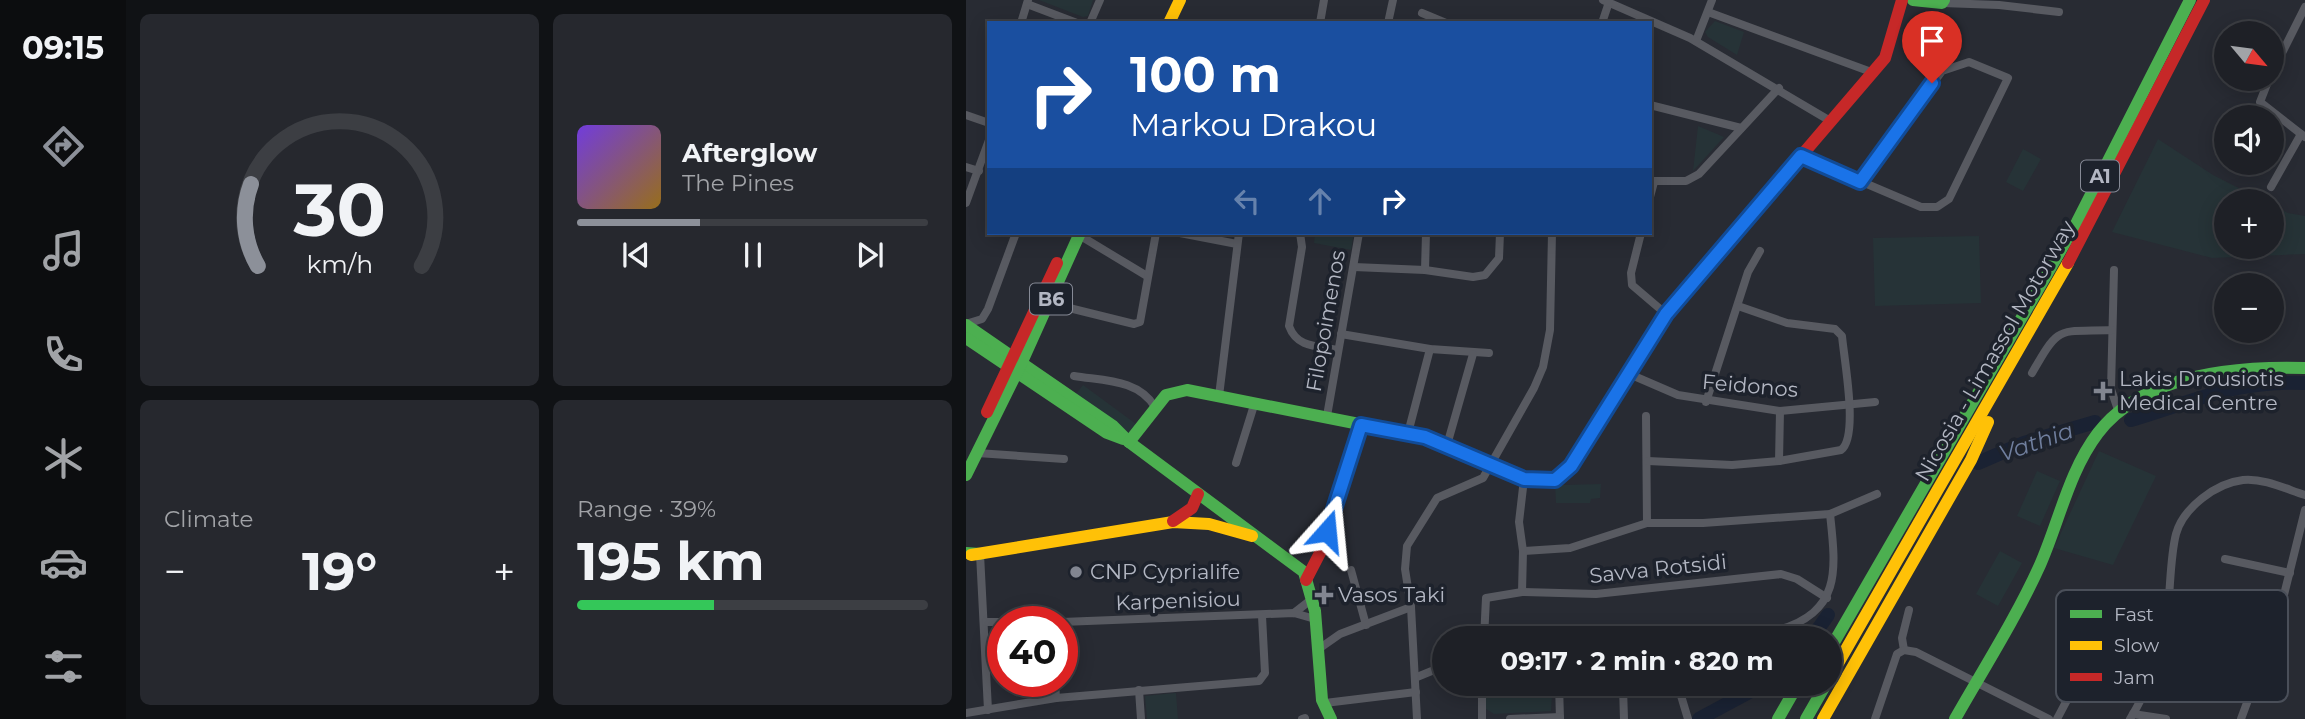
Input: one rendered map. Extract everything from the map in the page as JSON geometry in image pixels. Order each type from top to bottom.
[{"type":"main road","points":[[1170,21],[1183,0]]},
{"type":"main road","points":[[1176,21],[1183,0]]},
{"type":"main road","points":[[1129,442],[1155,407],[1175,391],[1255,402],[1408,433],[1447,445],[1524,479],[1555,480],[1571,466],[1666,314],[1885,58],[1894,36],[1902,0]]},
{"type":"main road","points":[[1913,0],[1943,2]]},
{"type":"main road","name":"Nicosia - Limassol Motorway","points":[[1842,629],[2077,222],[2190,0]]},
{"type":"main road","name":"Nicosia - Limassol Motorway","points":[[1842,656],[2017,356],[2089,226],[2205,0]]},
{"type":"main road","name":"B6","points":[[1015,366],[1049,303],[1076,235]]},
{"type":"main road","name":"B6","points":[[1015,366],[1076,235]]},
{"type":"main road","points":[[966,324],[1015,366]]},
{"type":"main road","points":[[966,338],[1113,426],[1129,442],[1289,558],[1304,572],[1312,599],[1325,678],[1326,719]]},
{"type":"main road","points":[[1833,626],[1898,514],[2005,348]]},
{"type":"main road","points":[[1823,719],[1971,460],[2017,356]]},
{"type":"main road","points":[[966,475],[971,454],[1015,366]]},
{"type":"main road","points":[[1955,719],[2032,583],[2078,470],[2098,432],[2118,410],[2149,393],[2233,371],[2305,368]]},
{"type":"main road","points":[[1306,580],[1321,551],[1361,425]]},
{"type":"main road","points":[[1173,522],[1192,508],[1198,494]]},
{"type":"main road","points":[[966,554],[980,554],[1173,522],[1209,524],[1259,538]]},
{"type":"main road","points":[[1289,558],[1311,560],[1321,551]]},
{"type":"main road","points":[[1778,719],[1791,696]]},
{"type":"main road","points":[[1789,719],[1803,696]]},
{"type":"main road","points":[[1806,719],[1819,696]]},
{"type":"main road","points":[[1325,703],[1331,719]]},
{"type":"street","points":[[1091,21],[1100,0]]},
{"type":"street","points":[[1320,21],[1324,0]]},
{"type":"street","points":[[1388,21],[1393,0]]},
{"type":"street","points":[[1696,41],[1712,0]]},
{"type":"street","points":[[1602,21],[1606,1],[1651,21]]},
{"type":"street","points":[[1022,21],[1027,2],[1072,21]]},
{"type":"street","points":[[1943,2],[2059,12]]},
{"type":"street","points":[[2284,52],[2302,20],[2305,7]]},
{"type":"street","points":[[1708,12],[1874,73]]},
{"type":"street","points":[[1422,13],[1441,21]]},
{"type":"street","points":[[1652,21],[1696,41],[1832,122]]},
{"type":"street","points":[[1801,156],[1860,182],[1921,207],[1937,207],[1949,199],[2008,78],[1969,62],[1942,71],[1860,182]]},
{"type":"street","points":[[1652,182],[1686,181],[1699,174],[1779,88]]},
{"type":"street","points":[[2264,91],[2260,102],[2303,136],[2271,187]]},
{"type":"street","points":[[1652,106],[1741,128]]},
{"type":"street","points":[[966,115],[987,122]]},
{"type":"street","points":[[966,203],[987,146]]},
{"type":"street","points":[[966,167],[979,171]]},
{"type":"street","points":[[966,324],[982,319],[988,309],[1015,235]]},
{"type":"street","points":[[1080,235],[1147,276]]},
{"type":"street","points":[[1049,303],[1134,324],[1140,322],[1156,235]]},
{"type":"street","points":[[1190,235],[1237,244]]},
{"type":"street","points":[[1219,396],[1239,235]]},
{"type":"street","points":[[1300,235],[1302,247],[1289,326],[1293,337],[1304,344],[1338,350]]},
{"type":"street","name":"Filopoimenos","points":[[1327,416],[1359,235]]},
{"type":"street","points":[[1425,270],[1426,235]]},
{"type":"street","points":[[1354,267],[1425,270],[1473,277],[1485,275],[1499,258],[1500,235]]},
{"type":"street","points":[[1418,719],[1417,677],[1405,558],[1416,528],[1437,498],[1450,490],[1477,483],[1492,464],[1534,388],[1543,367],[1550,319],[1552,235]]},
{"type":"street","points":[[1640,235],[1631,273],[1632,285],[1666,314]]},
{"type":"street","points":[[1706,402],[1748,272],[1760,251]]},
{"type":"street","points":[[2114,270],[2111,389],[2118,410]]},
{"type":"street","points":[[1648,461],[1732,465],[1779,461],[1841,450],[1849,441],[1849,405],[1842,336],[1835,329],[1787,323],[1738,306]]},
{"type":"street","points":[[2032,373],[2056,335],[2068,331],[2112,330]]},
{"type":"street","points":[[1341,334],[1430,349],[1489,353]]},
{"type":"street","points":[[1408,433],[1430,349]]},
{"type":"street","points":[[1447,445],[1473,354]]},
{"type":"street","name":"Feidonos","points":[[1627,373],[1678,395],[1706,402],[1780,411],[1875,402]]},
{"type":"street","points":[[1074,376],[1135,386],[1148,396],[1155,407]]},
{"type":"street","points":[[1236,463],[1255,402]]},
{"type":"street","points":[[1779,461],[1780,411]]},
{"type":"street","points":[[1646,416],[1647,523]]},
{"type":"street","points":[[971,454],[1064,459]]},
{"type":"street","points":[[1522,592],[1523,551],[1520,522],[1524,479]]},
{"type":"street","points":[[2170,590],[2176,534],[2189,509],[2213,491],[2242,480],[2265,482],[2305,495]]},
{"type":"street","points":[[1523,551],[1570,548],[1647,523],[1703,523],[1830,514],[1877,494]]},
{"type":"street","points":[[2285,590],[2305,510]]},
{"type":"street","points":[[1791,626],[1813,613],[1827,598],[1832,585],[1835,560],[1830,514]]},
{"type":"street","points":[[980,554],[986,622],[988,710]]},
{"type":"street","points":[[2225,559],[2290,573]]},
{"type":"street","points":[[1351,569],[1366,625]]},
{"type":"street","name":"Savva Rotsidi","points":[[1485,626],[1486,598],[1522,592],[1596,594],[1781,574],[1797,579],[1827,598]]},
{"type":"street","points":[[1294,613],[1312,599]]},
{"type":"street","points":[[1320,652],[1340,634],[1411,607]]},
{"type":"street","points":[[1904,650],[1902,638],[1909,610]]},
{"type":"street","name":"Karpenisiou","points":[[1078,622],[1294,613],[1315,619]]},
{"type":"street","points":[[966,713],[1056,698],[1259,681],[1265,673],[1262,616]]},
{"type":"street","points":[[1875,719],[1897,654],[1904,650],[1916,652],[1977,681],[2049,719]]},
{"type":"street","points":[[1417,677],[1432,671]]},
{"type":"street","points":[[1139,690],[1141,719]]},
{"type":"street","points":[[1325,703],[1416,692]]},
{"type":"street","points":[[1482,696],[1482,719]]},
{"type":"street","points":[[1510,719],[1560,718],[1559,696]]},
{"type":"street","points":[[1623,696],[1624,719]]},
{"type":"street","points":[[1681,696],[1688,719]]},
{"type":"street","points":[[2057,719],[2066,702]]},
{"type":"street","points":[[2241,719],[2247,702]]},
{"type":"street","points":[[2132,716],[2166,719]]},
{"type":"shaded area","points":[[1039,0],[1093,0],[1088,16],[1083,17]]},
{"type":"shaded area","points":[[1715,21],[1744,32],[1737,55],[1708,37],[1705,32]]},
{"type":"shaded area","points":[[1698,126],[1724,137],[1693,171]]},
{"type":"shaded area","points":[[2158,139],[2213,175],[2240,189],[2214,189],[2214,258],[2112,232]]},
{"type":"shaded area","points":[[2023,149],[2041,159],[2023,191],[2006,182]]},
{"type":"shaded area","points":[[2284,211],[2305,216],[2305,254],[2284,255]]},
{"type":"shaded area","points":[[1315,235],[1354,235],[1351,250],[1314,243]]},
{"type":"shaded area","points":[[1979,236],[1981,303],[1875,306],[1873,238]]},
{"type":"shaded area","points":[[1083,385],[1136,424],[1129,433],[1076,394]]},
{"type":"shaded area","points":[[2099,451],[2156,476],[2113,565],[2054,548]]},
{"type":"shaded area","points":[[2037,471],[2060,481],[2040,526],[2017,516]]},
{"type":"shaded area","points":[[1560,482],[1563,485],[1601,484],[1600,498],[1591,499],[1590,503],[1556,503],[1555,484]]},
{"type":"shaded area","points":[[2000,551],[2022,563],[1998,606],[1976,594]]},
{"type":"shaded area","points":[[1176,693],[1178,719],[1147,719],[1145,696]]},
{"type":"shaded area","points":[[1485,696],[1552,696],[1551,711],[1494,714],[1486,709]]},
{"type":"waterway","name":"Vathia","points":[[2131,420],[2236,388],[2305,383]]},
{"type":"waterway","name":"Vathia","points":[[1978,463],[2024,443],[2095,422]]},
{"type":"waterway","name":"Vathia","points":[[1820,626],[1828,615]]},
{"type":"waterway","name":"Vathia","points":[[1699,719],[1742,696]]},
{"type":"traffic: fast","points":[[1913,0],[1942,3],[1944,0]]},
{"type":"traffic: fast","points":[[1842,629],[2077,222],[2190,0]]},
{"type":"traffic: fast","points":[[1129,442],[1166,395],[1187,390],[1425,437],[1524,479],[1555,480],[1571,466],[1666,314],[1760,204]]},
{"type":"traffic: fast","points":[[966,475],[1021,364],[1079,235]]},
{"type":"traffic: fast","points":[[966,325],[1113,426],[1129,442],[1304,572],[1315,611],[1322,700],[1331,719]]},
{"type":"traffic: fast","points":[[966,338],[1107,433],[1123,439]]},
{"type":"traffic: fast","points":[[1955,719],[2031,585],[2079,464],[2098,433],[2117,413],[2165,386],[2193,378],[2250,369],[2305,368]]},
{"type":"traffic: fast","points":[[966,553],[980,554]]},
{"type":"traffic: fast","points":[[1778,719],[1791,696]]},
{"type":"traffic: fast","points":[[1806,719],[1819,696]]},
{"type":"traffic: slow","points":[[1170,21],[1180,0]]},
{"type":"traffic: slow","points":[[1842,656],[2068,263]]},
{"type":"traffic: slow","points":[[1823,719],[1971,460],[1988,422]]},
{"type":"traffic: slow","points":[[971,555],[1173,522],[1209,524],[1252,536]]},
{"type":"traffic: jam","points":[[1760,204],[1885,58],[1902,0]]},
{"type":"traffic: jam","points":[[2068,263],[2204,0]]},
{"type":"traffic: jam","points":[[987,412],[1057,263]]},
{"type":"traffic: jam","points":[[1306,580],[1321,551],[1361,425]]},
{"type":"traffic: jam","points":[[1173,521],[1192,508],[1198,494]]},
{"type":"place","name":"Lakis Drousiotis Medical Centre","points":[[2103,391]]},
{"type":"place","name":"CNP Cyprialife","points":[[1076,572]]},
{"type":"place","name":"Vasos Taki","points":[[1324,595]]},
{"type":"route","points":[[1327,531],[1361,425],[1425,437],[1524,479],[1555,480],[1571,466],[1666,314],[1801,156],[1860,182],[1932,83]]}]
